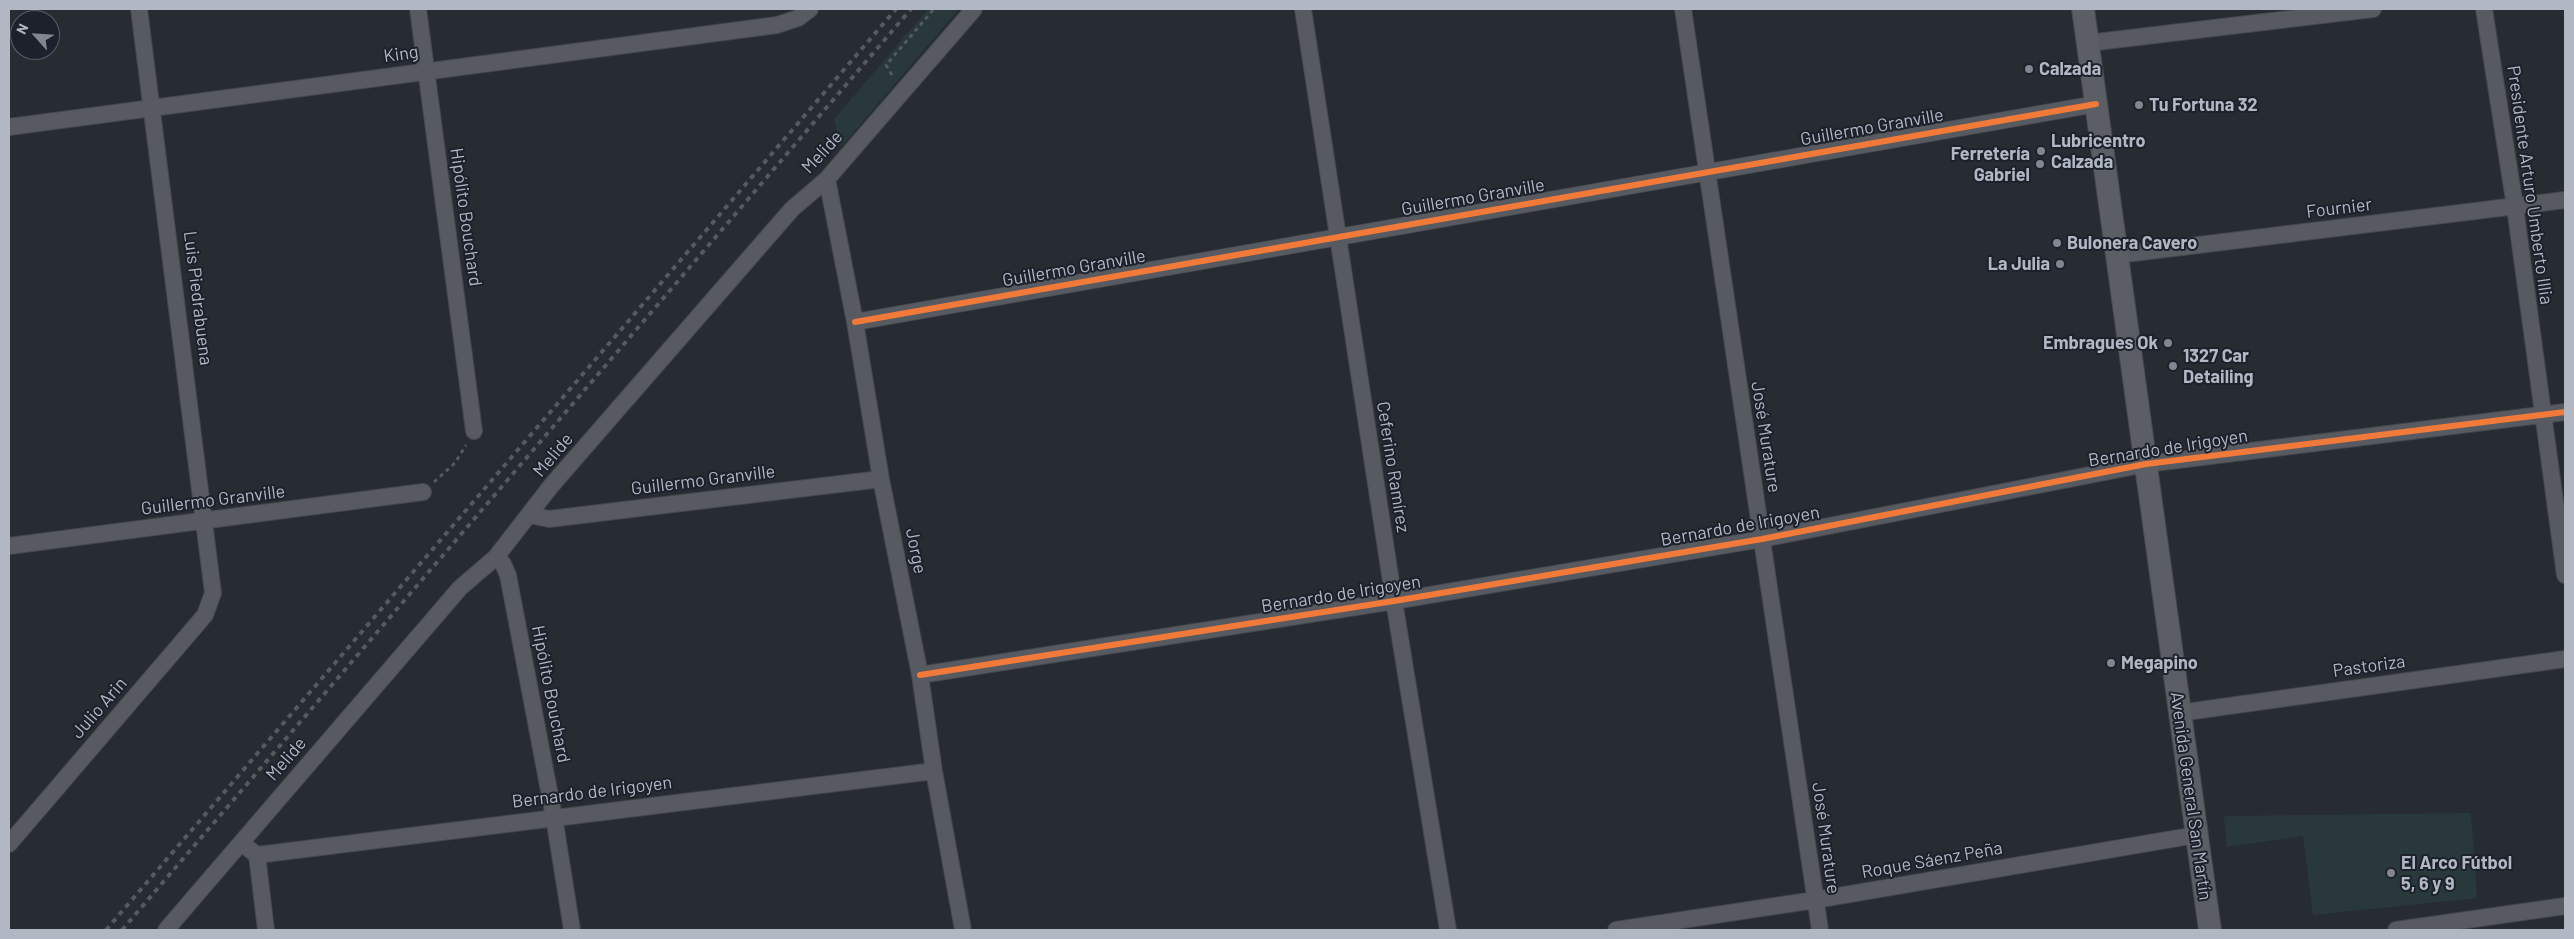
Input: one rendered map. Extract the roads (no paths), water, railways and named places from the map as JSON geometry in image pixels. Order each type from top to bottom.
[{"type":"main road","name":"Avenida General San Martín","points":[[2083,9],[2210,930]]},
{"type":"street","name":"Luis Piedrabuena","points":[[139,9],[206,522],[213,593]]},
{"type":"street","name":"Hipólito Bouchard","points":[[418,9],[474,431]]},
{"type":"street","name":"Melide","points":[[166,930],[460,588],[496,557],[551,486],[792,209],[827,179],[974,9]]},
{"type":"street","name":"Ceferino Ramírez","points":[[1303,9],[1394,601],[1448,930]]},
{"type":"street","name":"José Murature","points":[[1683,9],[1820,930]]},
{"type":"street","points":[[2088,43],[2373,9]]},
{"type":"street","name":"Presidente Arturo Umberto Illia","points":[[2484,9],[2515,207],[2565,575]]},
{"type":"street","name":"King","points":[[9,127],[778,25],[801,12]]},
{"type":"street","name":"Guillermo Granville","points":[[855,322],[2096,104]]},
{"type":"street","name":"Jorge","points":[[827,179],[855,322],[881,479],[920,676],[934,771],[963,930]]},
{"type":"street","name":"Fournier","points":[[2117,256],[2565,200]]},
{"type":"street","name":"Bernardo de Irigoyen","points":[[920,676],[1394,601],[1762,539],[2146,464],[2565,412]]},
{"type":"street","name":"Guillermo Granville","points":[[530,515],[549,519],[881,479]]},
{"type":"street","name":"Guillermo Granville","points":[[9,546],[206,522],[423,492]]},
{"type":"street","name":"Hipólito Bouchard","points":[[496,557],[503,564],[508,575],[554,817],[572,930]]},
{"type":"street","name":"Julio Arin","points":[[9,844],[205,615],[213,593]]},
{"type":"street","name":"Pastoriza","points":[[2179,713],[2565,659]]},
{"type":"street","name":"Bernardo de Irigoyen","points":[[256,855],[934,771]]},
{"type":"street","name":"Roque Sáenz Peña","points":[[1616,930],[1815,900],[2196,835]]},
{"type":"street","points":[[241,842],[256,855],[266,930]]},
{"type":"street","points":[[2396,930],[2565,906]]},
{"type":"railway","points":[[106,930],[896,9]]},
{"type":"railway","points":[[122,930],[911,9]]},
{"type":"place","name":"Calzada","points":[[2029,69]]},
{"type":"place","name":"Tu Fortuna 32","points":[[2139,105]]},
{"type":"place","name":"Lubricentro Calzada","points":[[2041,151]]},
{"type":"place","name":"Ferretería Gabriel","points":[[2040,164]]},
{"type":"place","name":"Bulonera Cavero","points":[[2057,243]]},
{"type":"place","name":"La Julia","points":[[2060,264]]},
{"type":"place","name":"Embragues Ok","points":[[2168,343]]},
{"type":"place","name":"1327 Car Detailing","points":[[2173,366]]},
{"type":"place","name":"Megapino","points":[[2111,663]]},
{"type":"place","name":"El Arco Fútbol 5, 6 y 9","points":[[2391,873]]}]
